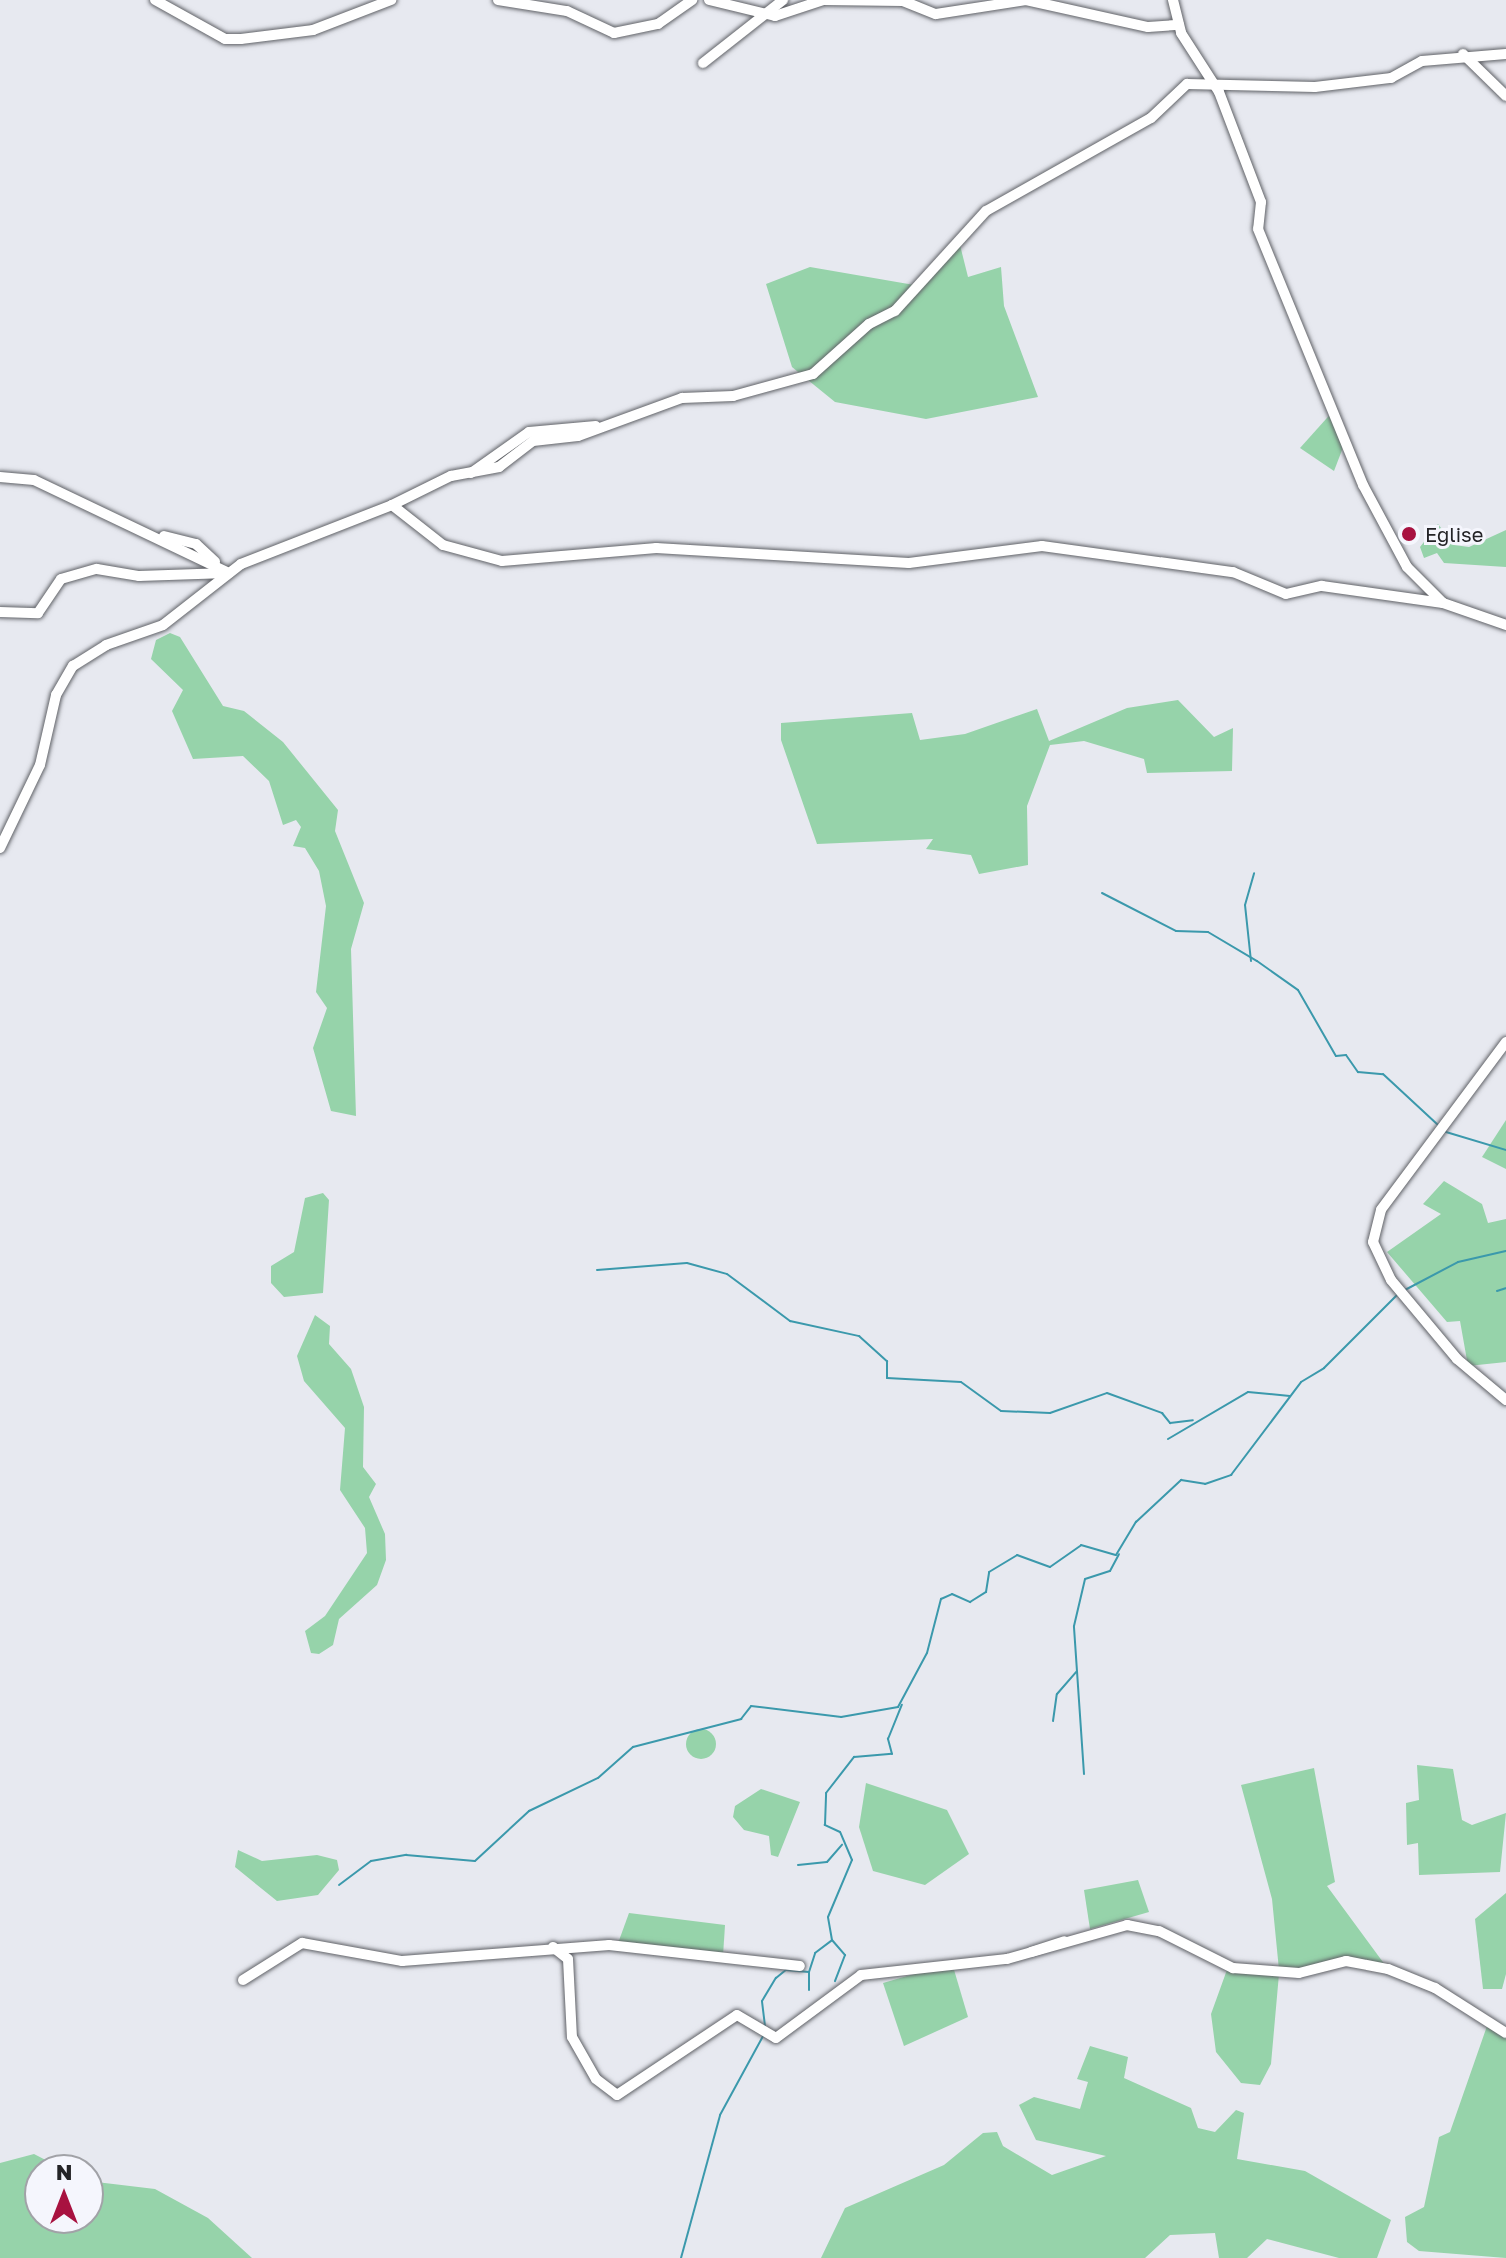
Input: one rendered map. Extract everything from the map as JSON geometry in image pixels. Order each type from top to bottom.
[{"type":"street","points":[[155,0],[225,39],[241,39],[313,30],[391,0]]},
{"type":"street","points":[[498,0],[567,11],[614,33],[658,24],[692,0]]},
{"type":"street","points":[[709,0],[769,15],[823,0],[903,1],[936,14],[999,1],[1026,0],[1148,27],[1179,25]]},
{"type":"street","points":[[703,63],[769,15],[783,0]]},
{"type":"street","points":[[1173,0],[1179,25],[1210,81],[1261,202],[1258,229],[1363,485],[1407,567],[1443,603]]},
{"type":"street","points":[[1463,54],[1506,96]]},
{"type":"street","points":[[0,612],[38,613],[61,579],[97,569],[139,576],[225,571],[471,474],[499,467],[526,443],[606,426],[682,398],[733,396],[813,374],[869,324],[895,311],[998,202],[1141,125],[1187,84],[1210,81],[1258,90],[1377,80],[1463,54],[1506,54]]},
{"type":"street","points":[[0,477],[34,480],[154,534],[225,571]]},
{"type":"street","points":[[392,505],[443,545],[502,561],[656,548],[909,563],[1042,546],[1233,572],[1286,594],[1322,586],[1443,603],[1506,625]]},
{"type":"street","points":[[0,848],[40,765],[56,695],[73,666],[106,645],[163,625],[225,571]]},
{"type":"street","points":[[1506,1042],[1381,1210],[1373,1242],[1391,1280],[1446,1347],[1506,1400]]},
{"type":"street","points":[[553,1947],[568,1959],[572,2037],[596,2079],[617,2095],[641,2085],[737,2015],[776,2038],[861,1975],[913,1974],[1026,1952],[1069,1937],[1138,1925],[1212,1964],[1276,1974],[1357,1962],[1417,1978],[1506,2033]]},
{"type":"street","points":[[243,1980],[302,1943],[425,1962],[553,1947],[609,1945],[800,1966]]},
{"type":"green space","points":[[960,245],[968,277],[1001,267],[1004,306],[1038,397],[926,419],[835,402],[792,367],[766,284],[810,267],[920,286]]},
{"type":"green space","points":[[1335,409],[1347,437],[1334,471],[1300,448]]},
{"type":"green space","points":[[1438,524],[1454,545],[1469,547],[1506,530],[1506,567],[1444,563],[1437,553],[1424,558],[1420,547]]},
{"type":"green space","points":[[170,633],[180,637],[223,706],[244,711],[283,742],[338,810],[335,831],[364,903],[351,949],[356,1116],[331,1111],[313,1048],[327,1008],[316,992],[326,906],[319,871],[305,848],[293,846],[301,827],[296,820],[283,825],[269,781],[243,756],[193,759],[172,711],[183,690],[151,659],[156,640]]},
{"type":"green space","points":[[1178,700],[1214,737],[1233,728],[1232,771],[1147,773],[1144,759],[1084,741],[1050,745],[1027,806],[1028,865],[979,874],[971,855],[926,849],[933,839],[817,844],[781,740],[781,723],[912,713],[920,740],[965,734],[1037,709],[1049,741],[1127,708]]},
{"type":"green space","points":[[1506,1120],[1506,1169],[1482,1157]]},
{"type":"green space","points":[[1444,1181],[1482,1204],[1488,1223],[1506,1219],[1506,1362],[1468,1366],[1460,1321],[1447,1322],[1387,1252],[1441,1214],[1423,1204]]},
{"type":"green space","points":[[323,1193],[329,1200],[323,1293],[284,1297],[271,1283],[271,1266],[294,1252],[305,1198]]},
{"type":"green space","points":[[315,1315],[330,1326],[329,1344],[351,1369],[364,1407],[363,1467],[376,1484],[369,1497],[385,1534],[386,1560],[377,1585],[339,1619],[333,1645],[319,1654],[311,1653],[305,1631],[325,1616],[367,1553],[365,1528],[340,1490],[345,1428],[304,1381],[297,1356]]},
{"type":"green space","points":[[701,1729],[712,1733],[716,1744],[712,1755],[701,1759],[690,1755],[686,1744],[690,1733]]},
{"type":"green space","points":[[1417,1765],[1453,1769],[1462,1820],[1472,1825],[1506,1813],[1500,1872],[1419,1875],[1418,1843],[1407,1845],[1406,1803],[1419,1800]]},
{"type":"green space","points":[[1314,1768],[1335,1882],[1327,1886],[1388,1969],[1357,1962],[1279,1974],[1271,2064],[1260,2085],[1241,2083],[1216,2052],[1211,2014],[1228,1967],[1279,1970],[1272,1899],[1241,1785]]},
{"type":"green space","points":[[866,1783],[947,1810],[969,1854],[925,1885],[873,1871],[859,1827]]},
{"type":"green space","points":[[761,1789],[800,1802],[778,1857],[771,1855],[769,1836],[744,1830],[733,1817],[735,1806]]},
{"type":"green space","points":[[238,1850],[262,1861],[317,1855],[337,1860],[339,1870],[318,1895],[277,1901],[235,1867]]},
{"type":"green space","points":[[1138,1880],[1149,1912],[1090,1929],[1084,1890]]},
{"type":"green space","points":[[1506,1893],[1506,1974],[1502,1989],[1483,1989],[1475,1919]]},
{"type":"green space","points":[[629,1913],[725,1925],[723,1956],[617,1946]]},
{"type":"green space","points":[[952,1963],[968,2017],[904,2046],[883,1983]]},
{"type":"green space","points":[[1487,2026],[1506,2028],[1506,2258],[1419,2251],[1407,2242],[1405,2217],[1424,2207],[1439,2137],[1450,2132]]},
{"type":"green space","points":[[1090,2046],[1128,2057],[1124,2078],[1191,2108],[1198,2128],[1215,2132],[1236,2110],[1244,2113],[1237,2159],[1305,2171],[1391,2220],[1377,2258],[1339,2258],[1267,2239],[1247,2258],[1219,2258],[1215,2233],[1170,2235],[1145,2258],[821,2258],[845,2208],[944,2165],[983,2133],[997,2132],[1003,2146],[1052,2175],[1106,2156],[1036,2140],[1019,2105],[1034,2097],[1080,2109],[1088,2082],[1077,2079]]},
{"type":"green space","points":[[24,2157],[24,2234],[104,2234],[104,2183],[155,2189],[208,2218],[252,2258],[0,2258],[0,2163]]},
{"type":"waterway","points":[[1251,961],[1245,905],[1254,873]]},
{"type":"waterway","points":[[1102,893],[1176,931],[1208,932],[1257,961],[1298,990],[1336,1056],[1346,1055],[1358,1072],[1383,1074],[1438,1125]]},
{"type":"waterway","points":[[1446,1132],[1506,1150]]},
{"type":"waterway","points":[[1403,1291],[1458,1262],[1506,1251]]},
{"type":"waterway","points":[[597,1270],[687,1263],[727,1274],[790,1321],[859,1336],[887,1361],[887,1378],[961,1382],[1001,1411],[1050,1413],[1107,1393],[1162,1413],[1170,1423],[1193,1420]]},
{"type":"waterway","points":[[1497,1291],[1506,1288]]},
{"type":"waterway","points":[[339,1885],[371,1861],[406,1855],[475,1861],[529,1811],[598,1778],[633,1747],[741,1719],[751,1706],[841,1717],[898,1707],[927,1653],[941,1599],[952,1594],[970,1602],[986,1592],[989,1572],[1017,1555],[1050,1567],[1081,1545],[1116,1555],[1136,1522],[1181,1480],[1205,1484],[1231,1475],[1301,1382],[1324,1368],[1398,1294]]},
{"type":"waterway","points":[[1168,1439],[1248,1392],[1290,1396]]},
{"type":"waterway","points":[[1084,1774],[1074,1626],[1085,1579],[1110,1571],[1119,1554]]},
{"type":"waterway","points":[[1053,1721],[1057,1694],[1077,1671]]},
{"type":"waterway","points":[[765,2026],[762,2001],[776,1978],[786,1970],[809,1972],[815,1953],[832,1940],[828,1917],[852,1860],[840,1832],[825,1825],[826,1793],[854,1757],[892,1754],[888,1739],[902,1705]]},
{"type":"waterway","points":[[798,1865],[827,1862],[842,1845]]},
{"type":"waterway","points":[[832,1940],[845,1955],[835,1981]]},
{"type":"waterway","points":[[809,1972],[809,1990]]},
{"type":"waterway","points":[[681,2258],[720,2115],[763,2036]]},
{"type":"place","name":"Eglise","points":[[1409,534]]}]
